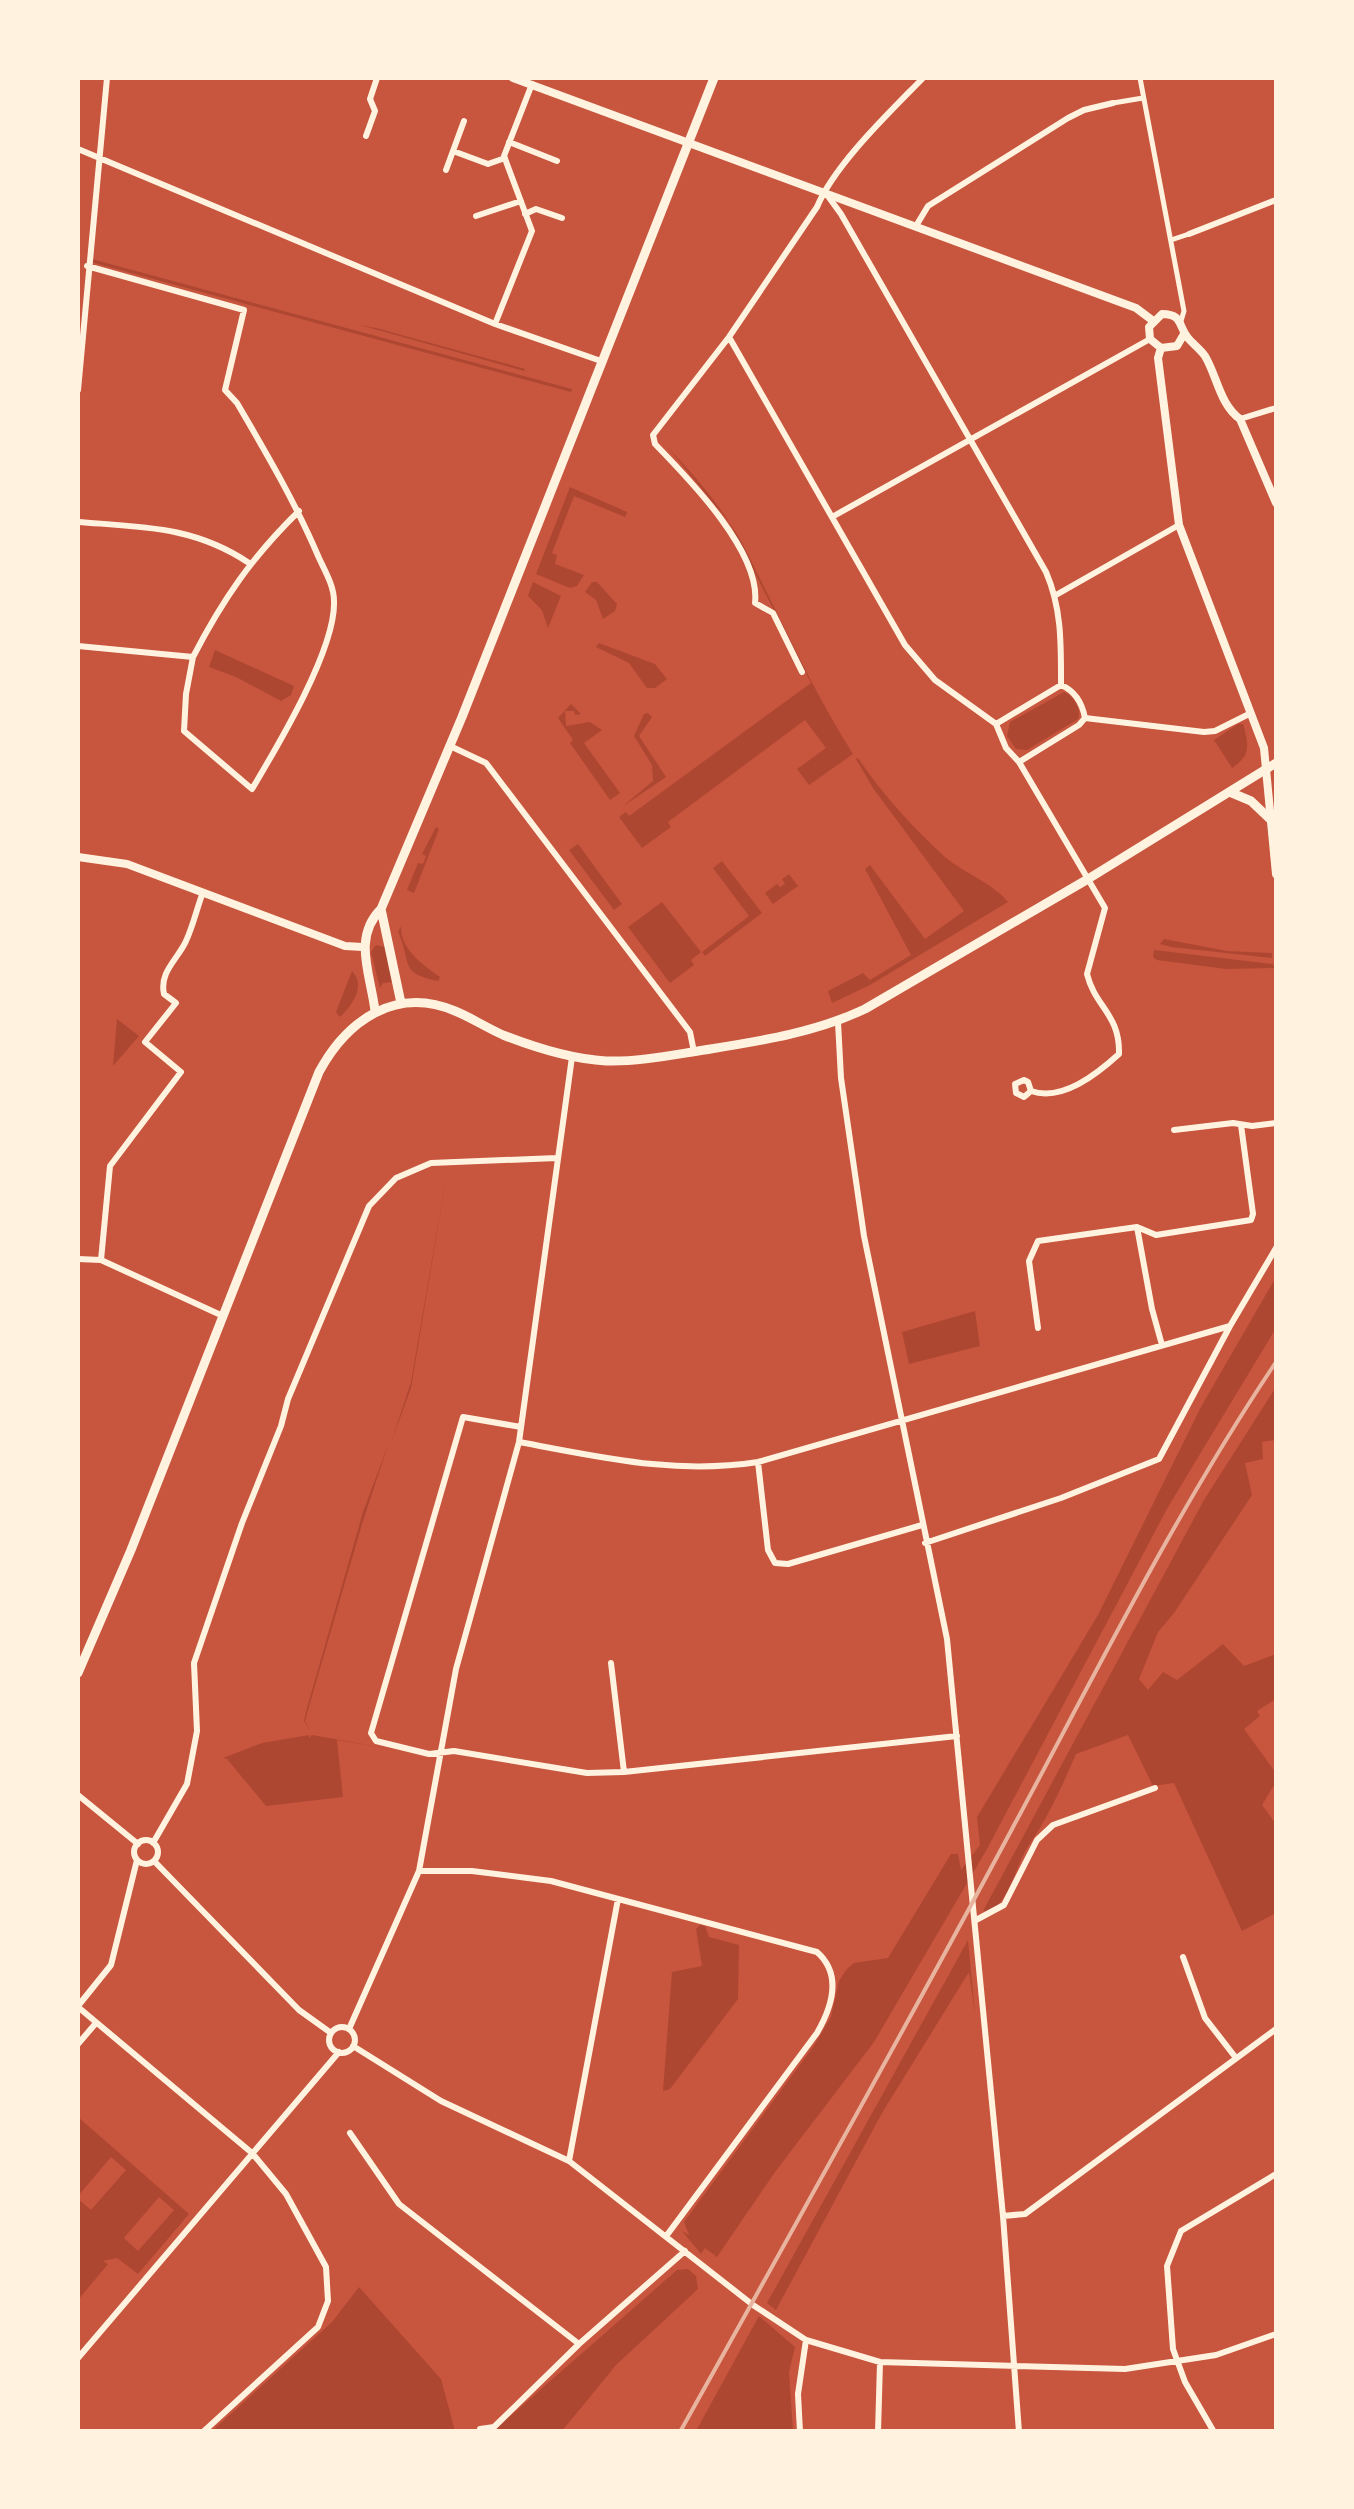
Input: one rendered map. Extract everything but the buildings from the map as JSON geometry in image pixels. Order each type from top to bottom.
[{"type":"main road","points":[[374,1011],[362,948],[369,924],[381,909],[450,746],[714,78]]},
{"type":"main road","points":[[78,1673],[131,1550],[319,1072],[331,1049],[358,1022],[374,1011],[401,1003],[442,1007],[499,1033],[572,1057],[629,1060],[778,1038],[838,1022],[1088,879],[1276,763]]},
{"type":"main road","points":[[1232,792],[1251,801],[1270,820]]},
{"type":"main road","points":[[381,909],[401,1003]]},
{"type":"main road","points":[[362,948],[374,937],[386,939]]},
{"type":"street","points":[[78,390],[81,308],[107,78]]},
{"type":"street","points":[[366,136],[375,111],[370,99],[378,78]]},
{"type":"street","points":[[513,78],[1136,308],[1152,320]]},
{"type":"street","points":[[802,672],[773,614],[755,603],[757,585],[722,519],[655,444],[652,435],[728,337],[824,191],[923,78]]},
{"type":"street","points":[[1140,78],[1184,311],[1184,334],[1205,357],[1230,410],[1240,419],[1276,503]]},
{"type":"street","points":[[495,324],[532,231],[505,158],[532,84]]},
{"type":"street","points":[[916,226],[928,206],[1068,118],[1084,110],[1143,98]]},
{"type":"street","points":[[446,170],[464,121]]},
{"type":"street","points":[[509,142],[557,160]]},
{"type":"street","points":[[78,149],[495,324],[602,361]]},
{"type":"street","points":[[453,151],[488,164],[505,158]]},
{"type":"street","points":[[824,191],[841,214],[1046,572],[1056,594],[1062,632],[1060,685]]},
{"type":"street","points":[[1171,240],[1276,200]]},
{"type":"street","points":[[476,216],[520,202]]},
{"type":"street","points":[[525,214],[536,209],[562,218]]},
{"type":"street","points":[[87,266],[244,310],[225,390],[237,403],[299,511],[333,593],[333,614],[319,658],[301,701],[252,788],[184,732],[186,694],[193,657],[222,602],[249,563],[299,511]]},
{"type":"street","points":[[1181,321],[1169,314],[1152,320],[1150,339],[1161,348],[1177,346],[1184,334]]},
{"type":"street","points":[[728,337],[919,664],[996,724],[1006,748],[1019,762],[1105,908],[1088,979],[1116,1024],[1119,1054],[1071,1088],[1042,1094],[1031,1090]]},
{"type":"street","points":[[832,517],[1150,339]]},
{"type":"street","points":[[1161,348],[1158,358],[1179,525],[1264,748],[1276,874]]},
{"type":"street","points":[[1240,419],[1276,408]]},
{"type":"street","points":[[78,522],[192,534],[249,563]]},
{"type":"street","points":[[1056,594],[1179,525]]},
{"type":"street","points":[[78,646],[193,657]]},
{"type":"street","points":[[996,724],[1060,685]]},
{"type":"street","points":[[1019,762],[1085,718],[1084,708],[1072,690],[1060,685]]},
{"type":"street","points":[[1085,718],[1204,732],[1215,731],[1252,713]]},
{"type":"street","points":[[450,746],[486,763],[690,1032],[694,1052]]},
{"type":"street","points":[[78,857],[127,864],[345,946],[362,948]]},
{"type":"street","points":[[100,1260],[110,1166],[181,1072],[145,1042],[176,1003],[164,994],[162,984],[172,958],[185,944],[202,892]]},
{"type":"street","points":[[838,1022],[841,1078],[864,1236],[947,1639],[1003,2216],[1019,2432]]},
{"type":"street","points":[[349,2029],[420,1871],[456,1669],[521,1428],[572,1057]]},
{"type":"street","points":[[1174,1130],[1276,1123]]},
{"type":"street","points":[[1038,1328],[1030,1261],[1038,1241],[1137,1227],[1156,1234],[1251,1220],[1254,1214],[1242,1125]]},
{"type":"street","points":[[153,1843],[186,1784],[197,1731],[194,1663],[288,1399],[369,1206],[396,1178],[430,1162],[556,1158]]},
{"type":"street","points":[[1137,1227],[1162,1345]]},
{"type":"street","points":[[925,1542],[1061,1498],[1159,1460],[1276,1248]]},
{"type":"street","points":[[78,1259],[100,1260],[223,1316]]},
{"type":"street","points":[[518,1442],[659,1467],[719,1468],[758,1462],[1230,1326]]},
{"type":"street","points":[[521,1428],[462,1417],[371,1733],[383,1744],[429,1754],[454,1751],[587,1773],[957,1736]]},
{"type":"street","points":[[758,1462],[768,1550],[775,1563],[788,1564],[922,1525]]},
{"type":"street","points":[[611,1663],[624,1772]]},
{"type":"street","points":[[976,1920],[1004,1905],[1037,1840],[1053,1824],[1155,1788]]},
{"type":"street","points":[[78,1795],[138,1844]]},
{"type":"street","points":[[153,1843],[143,1841],[134,1852],[137,1860],[111,1965],[78,2007],[252,2153],[286,2194],[326,2267],[328,2301],[318,2327],[203,2432]]},
{"type":"street","points":[[137,1860],[148,1864],[154,1860],[158,1853],[153,1843]]},
{"type":"street","points":[[154,1860],[299,2010],[332,2033]]},
{"type":"street","points":[[420,1871],[472,1870],[522,1876],[817,1952],[828,1962],[834,1985],[829,2011],[810,2043],[667,2235]]},
{"type":"street","points":[[569,2162],[618,1899]]},
{"type":"street","points":[[1183,1957],[1205,2018],[1236,2058]]},
{"type":"street","points":[[78,2044],[96,2023]]},
{"type":"street","points":[[338,2028],[349,2029],[354,2037],[353,2046],[347,2052],[338,2052],[330,2044],[332,2033],[338,2028]]},
{"type":"street","points":[[1003,2216],[1025,2214],[1276,2029]]},
{"type":"street","points":[[353,2046],[441,2101],[569,2162],[777,2322],[806,2340],[880,2362],[1126,2369],[1216,2355],[1276,2334]]},
{"type":"street","points":[[78,2358],[338,2052]]},
{"type":"street","points":[[350,2133],[399,2204],[578,2344]]},
{"type":"street","points":[[1214,2432],[1173,2349],[1167,2266],[1181,2231],[1276,2174]]},
{"type":"street","points":[[480,2429],[494,2427],[578,2344],[685,2251]]},
{"type":"street","points":[[800,2432],[798,2383],[806,2340]]},
{"type":"street","points":[[878,2432],[880,2362]]},
{"type":"shaded area","points":[[88,258],[572,389],[571,392],[87,261]]},
{"type":"shaded area","points":[[360,325],[376,328],[525,369],[524,371]]},
{"type":"shaded area","points":[[668,448],[708,492],[729,522]]},
{"type":"shaded area","points":[[570,487],[627,512],[625,517],[574,496],[552,553],[557,555],[555,564],[584,575],[577,586],[570,588],[536,574]]},
{"type":"shaded area","points":[[729,522],[853,754],[809,785],[797,769],[826,748],[805,720],[668,822],[671,827],[642,848],[619,817],[626,812],[629,816],[811,683]]},
{"type":"shaded area","points":[[533,582],[561,596],[548,628],[542,610],[528,596]]},
{"type":"shaded area","points":[[592,582],[597,582],[617,604],[615,611],[603,619],[596,600],[585,592]]},
{"type":"shaded area","points":[[599,643],[655,664],[667,679],[655,688],[647,688],[629,663],[596,647]]},
{"type":"shaded area","points":[[215,650],[294,686],[291,695],[281,701],[209,667]]},
{"type":"shaded area","points":[[1064,692],[1076,703],[1078,719],[1027,750],[1016,749],[1007,736],[1010,722]]},
{"type":"shaded area","points":[[571,704],[581,714],[565,711],[566,726],[590,722],[602,730],[584,743],[620,793],[610,800],[570,743],[573,740],[558,718]]},
{"type":"shaded area","points":[[648,713],[652,717],[639,736],[666,777],[622,807],[653,781],[652,765],[634,736]]},
{"type":"shaded area","points":[[1243,724],[1247,749],[1243,759],[1232,768],[1214,740]]},
{"type":"shaded area","points":[[858,758],[888,798],[933,846],[1008,902],[870,985],[832,1003],[828,991],[863,973],[870,980],[911,955],[865,869],[870,865],[925,939],[964,911],[873,788]]},
{"type":"shaded area","points":[[436,827],[439,829],[414,893],[407,890],[418,863],[423,864],[426,856],[422,854]]},
{"type":"shaded area","points":[[578,844],[622,904],[614,910],[569,850]]},
{"type":"shaded area","points":[[722,861],[762,913],[705,956],[702,952],[749,916],[713,868]]},
{"type":"shaded area","points":[[789,874],[798,886],[773,904],[765,893],[777,884],[785,884],[782,879]]},
{"type":"shaded area","points":[[662,902],[701,952],[691,960],[694,965],[670,983],[628,927]]},
{"type":"shaded area","points":[[401,926],[408,949],[440,977],[438,981],[411,970],[398,932]]},
{"type":"shaded area","points":[[1164,939],[1227,951],[1272,953],[1272,958],[1171,947],[1160,944]]},
{"type":"shaded area","points":[[376,945],[385,947],[392,982],[383,983],[380,988],[371,952]]},
{"type":"shaded area","points":[[1154,950],[1273,964],[1274,968],[1226,969],[1157,960]]},
{"type":"shaded area","points":[[352,971],[358,989],[340,1017],[336,1012]]},
{"type":"shaded area","points":[[117,1019],[139,1036],[113,1066]]},
{"type":"shaded area","points":[[448,1167],[411,1388],[391,1443],[411,1382]]},
{"type":"shaded area","points":[[1276,1277],[1276,1328],[1168,1507],[987,1849],[874,2042],[775,2172],[717,2257],[705,2248],[701,2254],[682,2231],[689,2235],[684,2222],[813,2047],[831,2017],[839,1981],[846,1970],[854,1963],[888,1958],[951,1854],[958,1854],[961,1870],[980,1845],[977,1817],[1098,1615],[1202,1405]]},
{"type":"shaded area","points":[[975,1311],[980,1346],[909,1364],[902,1332]]},
{"type":"shaded area","points":[[1276,1387],[1276,1440],[1262,1442],[1263,1459],[1245,1463],[1252,1495],[1158,1632],[1139,1679],[1148,1690],[1163,1672],[1177,1680],[1223,1644],[1244,1666],[1276,1654],[1276,1699],[1257,1711],[1260,1716],[1244,1729],[1276,1773],[1276,1782],[1262,1805],[1276,1824],[1276,1913],[1242,1931],[1174,1783],[1153,1786],[1128,1735],[1076,1754],[1004,1897],[990,1911],[983,1911],[1204,1500]]},
{"type":"shaded area","points":[[388,1445],[308,1710],[305,1721],[310,1730],[304,1721],[307,1708],[363,1512]]},
{"type":"shaded area","points":[[309,1735],[391,1749],[337,1740],[343,1797],[266,1806],[223,1758],[262,1743]]},
{"type":"shaded area","points":[[705,1926],[709,1937],[739,1945],[738,1999],[670,2089],[663,2091],[672,1972],[702,1966],[696,1929]]},
{"type":"shaded area","points":[[968,1940],[975,2014],[969,1972],[882,2113],[776,2310],[767,2303]]},
{"type":"shaded area","points":[[78,2117],[189,2214],[138,2274],[117,2258],[103,2261],[108,2264],[78,2300],[78,2199],[91,2210],[126,2170],[111,2157],[78,2196]],"holes":[[[159,2197],[174,2210],[138,2251],[124,2238]]]},
{"type":"shaded area","points":[[688,2269],[696,2276],[698,2289],[616,2365],[562,2431],[492,2432],[677,2270]]},
{"type":"shaded area","points":[[359,2287],[441,2379],[455,2431],[212,2431],[332,2322]]},
{"type":"shaded area","points":[[759,2316],[795,2347],[789,2372],[793,2431],[696,2431]]},
{"type":"railway","points":[[680,2432],[1171,1534],[1276,1362]]}]
